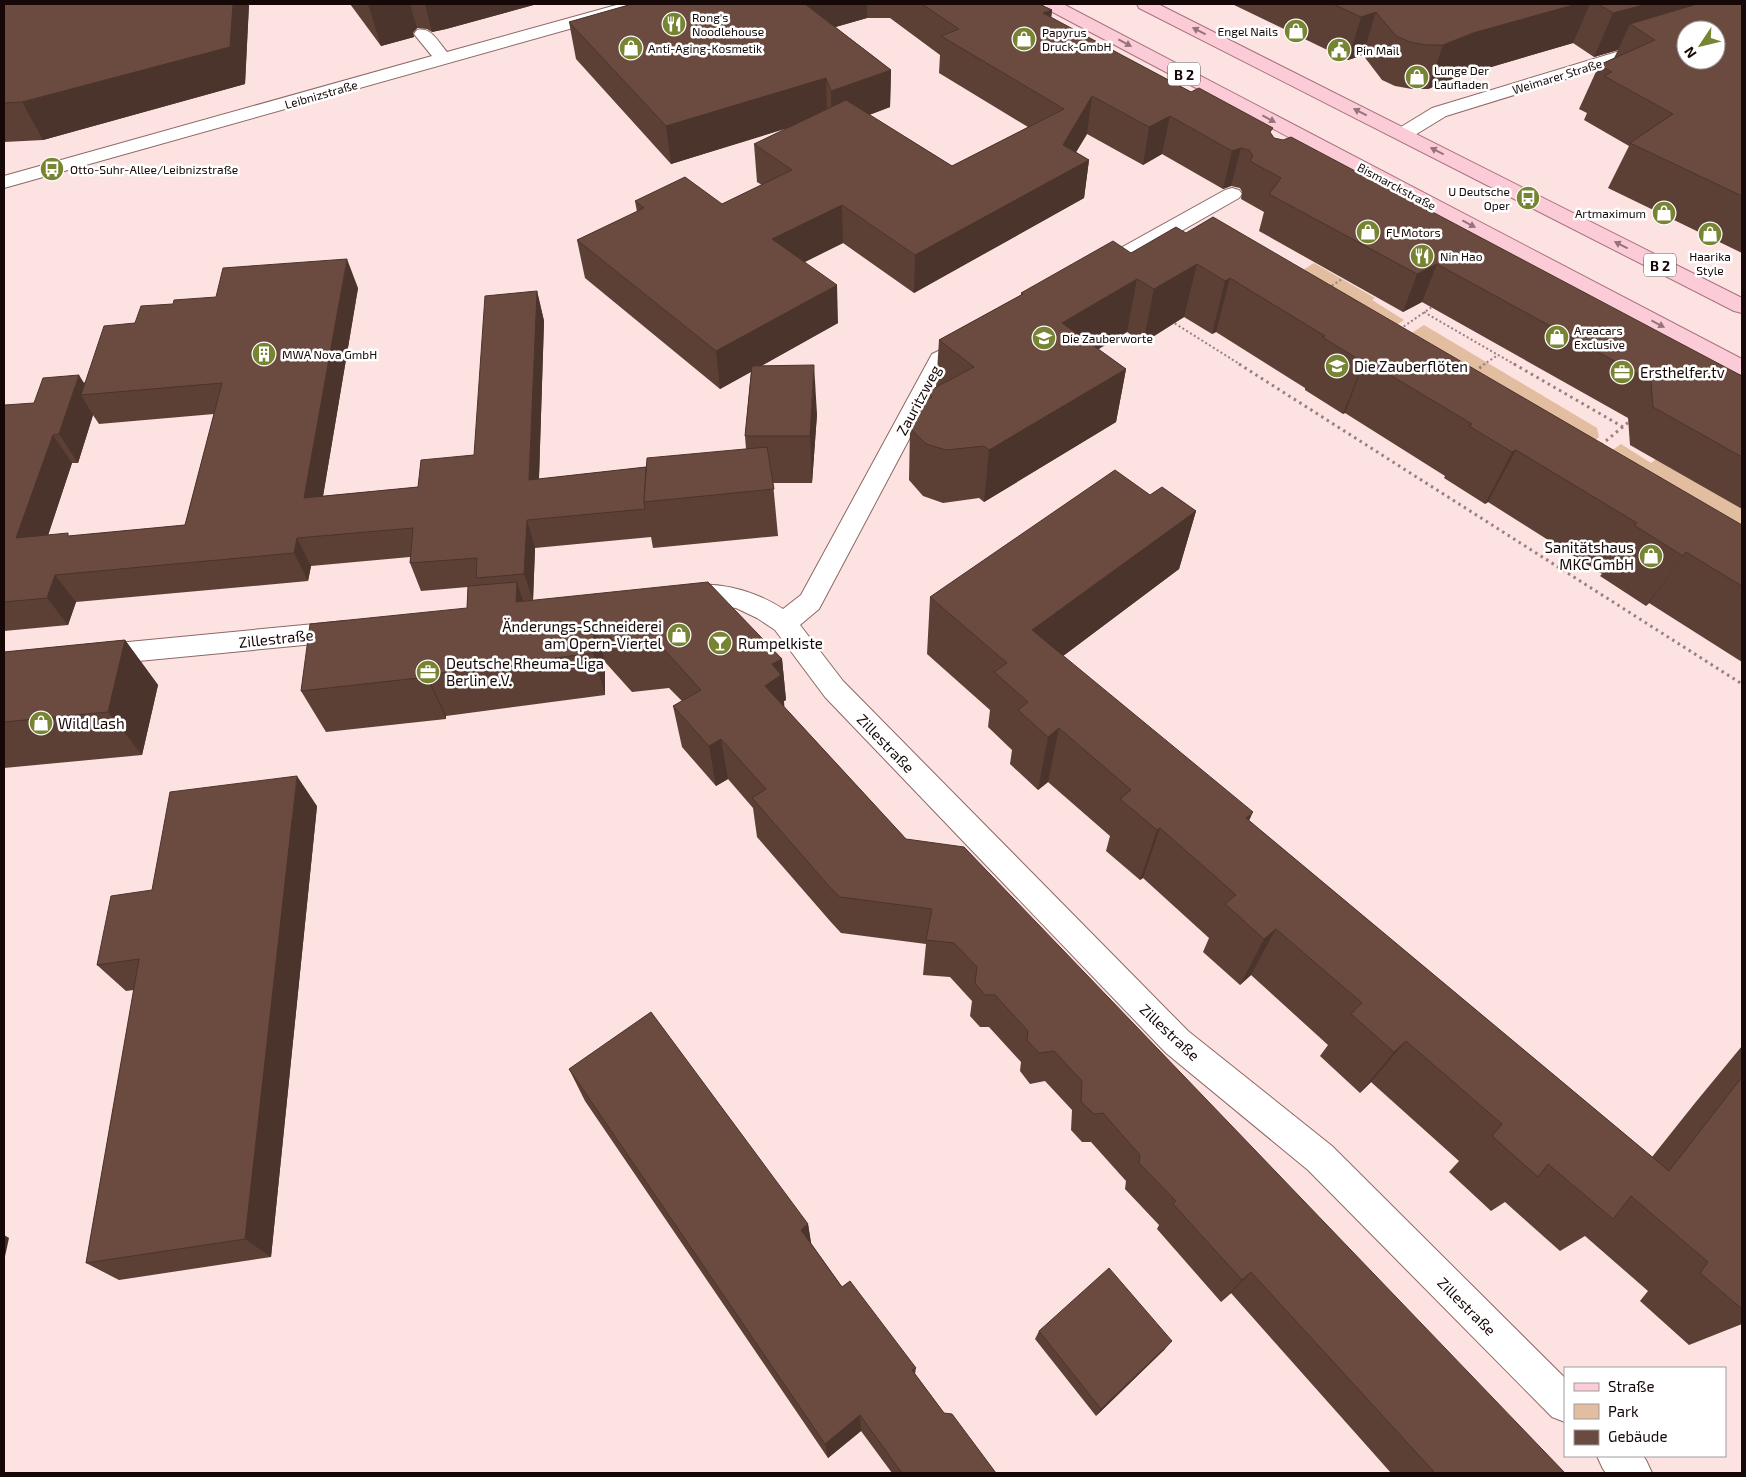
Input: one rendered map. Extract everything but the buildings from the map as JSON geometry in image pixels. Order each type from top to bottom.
[{"type":"main road","name":"Bismarckstraße","points":[[1051,4],[1742,368]]},
{"type":"main road","name":"B 2","points":[[1145,4],[1742,306]]},
{"type":"street","name":"Leibnizstraße","points":[[4,182],[638,4]]},
{"type":"street","points":[[423,34],[444,59]]},
{"type":"street","name":"Weimarer Straße","points":[[1403,134],[1439,112],[1676,39]]},
{"type":"street","points":[[1298,156],[1317,144]]},
{"type":"street","points":[[1076,282],[1232,194]]},
{"type":"street","name":"Zauritzweg","points":[[784,623],[810,602],[940,359],[982,335]]},
{"type":"street","name":"Zillestraße","points":[[665,597],[708,594],[741,599],[766,611],[784,623],[834,689],[1177,1042],[1320,1158],[1564,1403]]},
{"type":"street","name":"Zillestraße","points":[[74,657],[370,629]]},
{"type":"street","points":[[1617,1457],[1633,1473]]},
{"type":"path","points":[[1327,289],[1342,279]]},
{"type":"path","points":[[1396,332],[1432,307]]},
{"type":"path","points":[[1424,312],[1622,427]]},
{"type":"path","points":[[1165,317],[1742,684]]},
{"type":"path","points":[[1471,375],[1498,355]]},
{"type":"path","points":[[1468,368],[1476,371]]},
{"type":"path","points":[[1595,450],[1632,420]]},
{"type":"green space","points":[[1314,263],[1375,298],[1372,300],[1404,320],[1397,325],[1271,290]]},
{"type":"green space","points":[[1424,325],[1597,428],[1599,437],[1594,441],[1410,334]]},
{"type":"green space","points":[[1621,444],[1651,463],[1656,459],[1742,509],[1742,571],[1611,451]]},
{"type":"place","name":"Rong's Noodlehouse","points":[[674,24]]},
{"type":"place","name":"Engel Nails","points":[[1296,31]]},
{"type":"place","name":"Papyrus Druck-GmbH","points":[[1024,39]]},
{"type":"place","name":"Anti-Aging-Kosmetik","points":[[631,48]]},
{"type":"place","name":"Pin Mail","points":[[1339,50]]},
{"type":"place","name":"Lunge Der Laufladen","points":[[1417,77]]},
{"type":"place","name":"Otto-Suhr-Allee/Leibnizstraße","points":[[52,169]]},
{"type":"place","name":"U Deutsche Oper","points":[[1528,198]]},
{"type":"place","name":"Artmaximum","points":[[1664,213]]},
{"type":"place","name":"FL Motors","points":[[1368,232]]},
{"type":"place","name":"Haarika Style","points":[[1710,234]]},
{"type":"place","name":"Nin Hao","points":[[1422,256]]},
{"type":"place","name":"Areacars Exclusive","points":[[1557,337]]},
{"type":"place","name":"Die Zauberworte","points":[[1044,338]]},
{"type":"place","name":"MWA Nova GmbH","points":[[264,354]]},
{"type":"place","name":"Die Zauberflöten","points":[[1337,366]]},
{"type":"place","name":"Ersthelfer.tv","points":[[1622,372]]},
{"type":"place","name":"Sanitätshaus MKC GmbH","points":[[1651,556]]},
{"type":"place","name":"Änderungs-Schneiderei am Opern-Viertel","points":[[679,635]]},
{"type":"place","name":"Rumpelkiste","points":[[720,643]]},
{"type":"place","name":"Deutsche Rheuma-Liga Berlin e.V.","points":[[428,672]]},
{"type":"place","name":"Wild Lash","points":[[41,723]]}]
